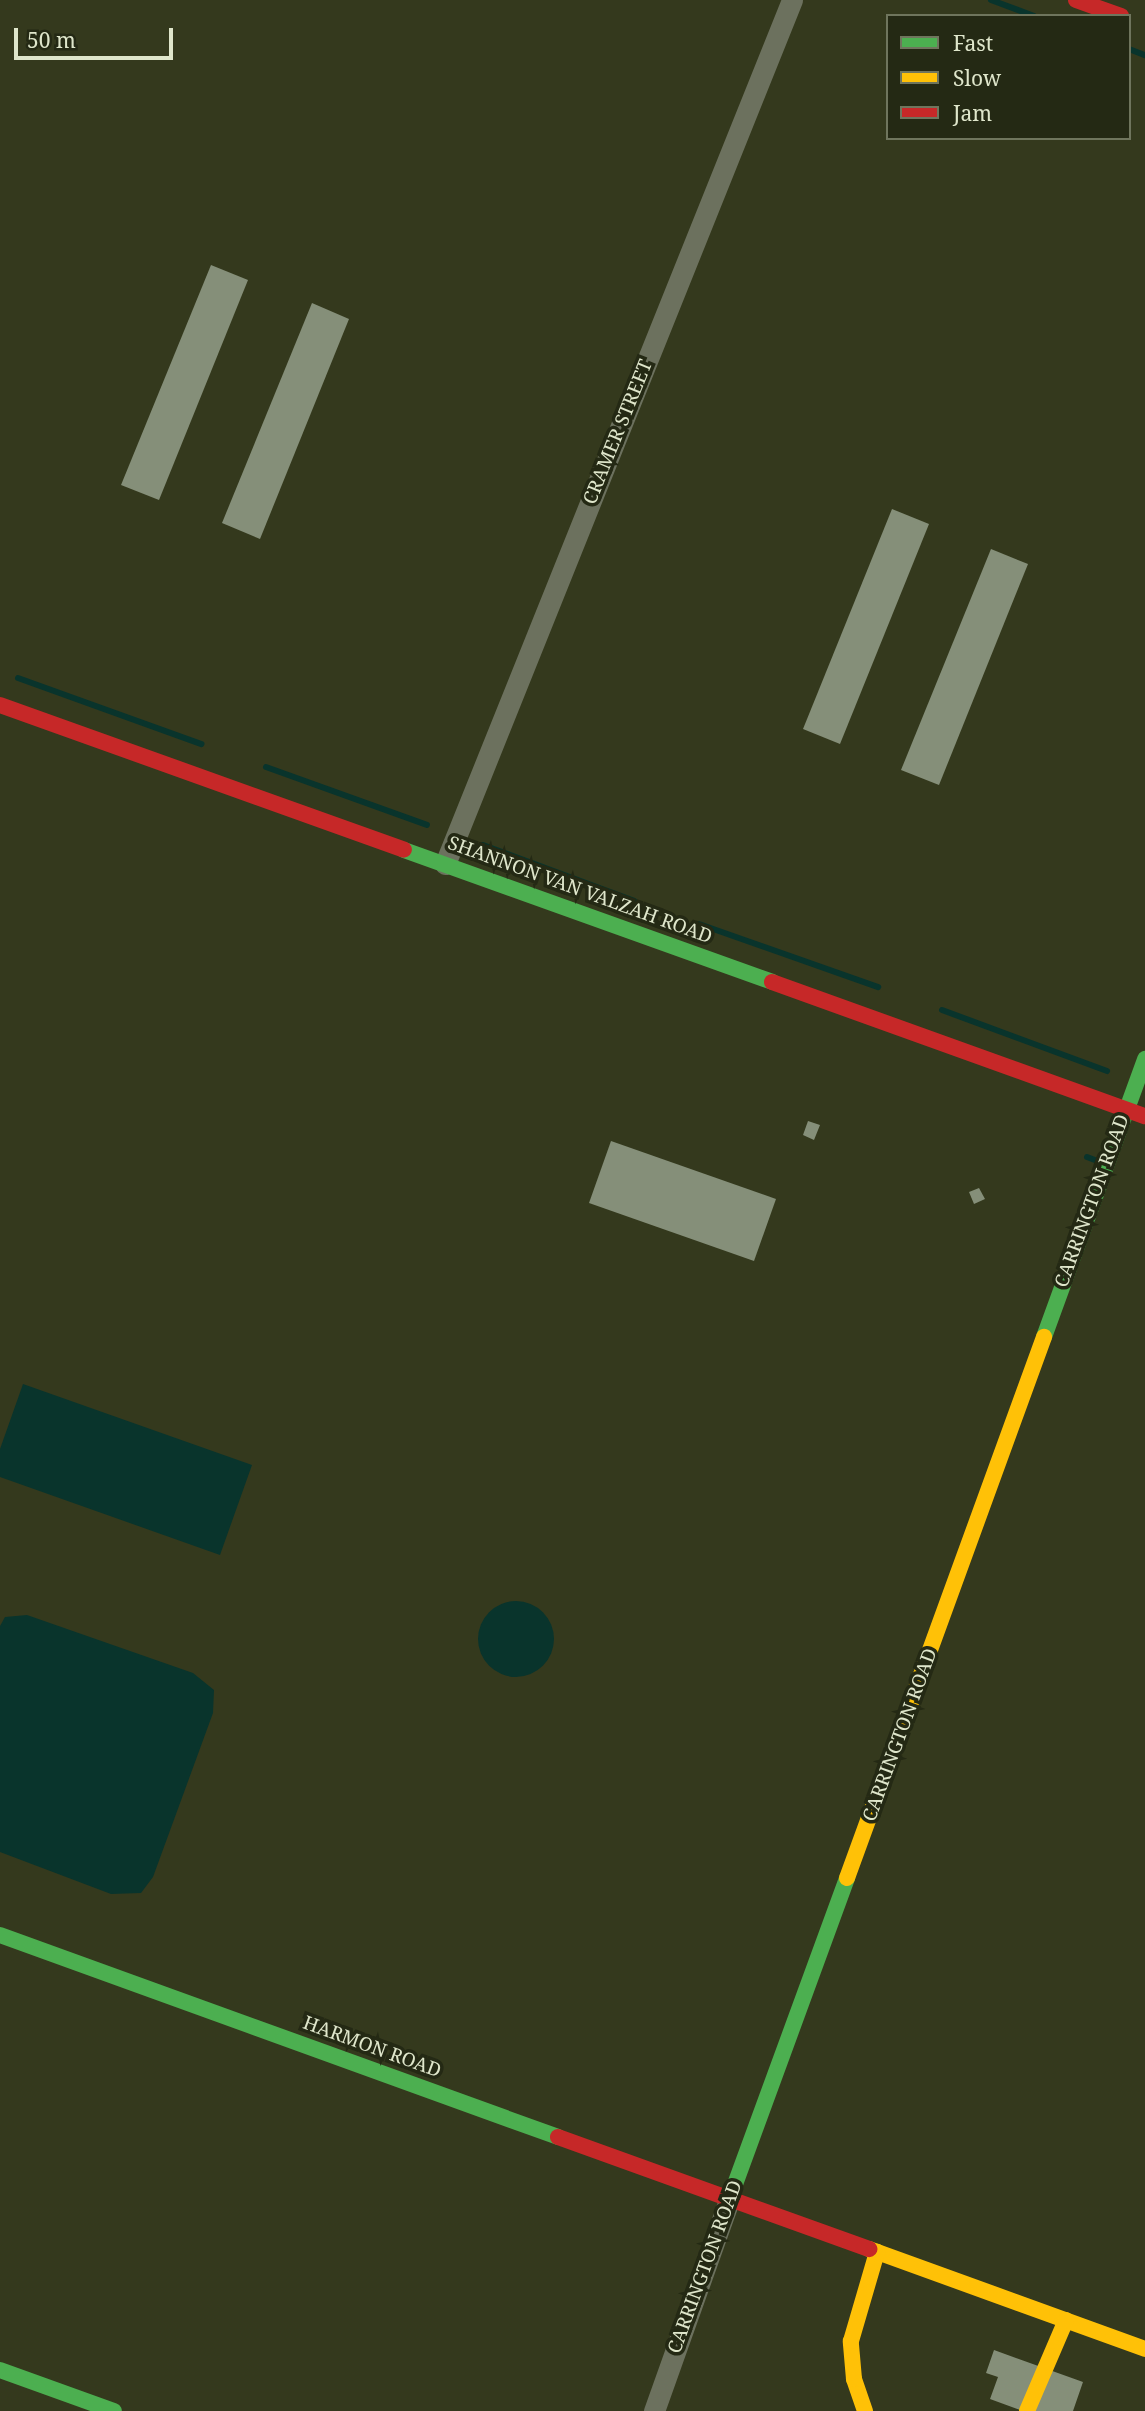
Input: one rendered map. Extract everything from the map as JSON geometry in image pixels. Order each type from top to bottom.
[{"type":"main road","points":[[1076,0],[1115,14]]},
{"type":"main road","name":"SHANNON VAN VALZAH ROAD","points":[[0,705],[1145,1116]]},
{"type":"main road","name":"CARRINGTON ROAD","points":[[730,2198],[1145,1059]]},
{"type":"main road","name":"HARMON ROAD","points":[[0,1935],[1145,2349]]},
{"type":"main road","points":[[865,2411],[854,2379],[851,2341],[877,2252]]},
{"type":"main road","points":[[1027,2411],[1066,2320]]},
{"type":"main road","points":[[1044,2411],[1066,2320]]},
{"type":"main road","points":[[0,2370],[114,2411]]},
{"type":"street","name":"CRAMER STREET","points":[[445,864],[792,0]]},
{"type":"street","name":"CARRINGTON ROAD","points":[[654,2411],[730,2198]]},
{"type":"water","points":[[23,1384],[252,1465],[220,1555],[0,1477],[0,1449]]},
{"type":"water","points":[[516,1601],[530,1604],[543,1612],[551,1625],[554,1639],[551,1653],[543,1666],[530,1674],[516,1677],[502,1674],[489,1666],[481,1653],[478,1639],[481,1625],[489,1612],[502,1604]]},
{"type":"water","points":[[27,1615],[193,1673],[214,1690],[213,1713],[153,1877],[141,1893],[111,1894],[0,1852],[0,1626],[5,1617]]},
{"type":"building","points":[[211,265],[248,280],[159,500],[121,485]]},
{"type":"building","points":[[312,303],[349,319],[260,539],[222,523]]},
{"type":"building","points":[[892,509],[929,524],[840,744],[803,729]]},
{"type":"building","points":[[991,549],[1028,564],[939,785],[901,770]]},
{"type":"building","points":[[808,1121],[820,1125],[814,1140],[803,1135]]},
{"type":"building","points":[[611,1141],[776,1199],[754,1261],[589,1203]]},
{"type":"building","points":[[979,1188],[985,1199],[974,1204],[969,1192]]},
{"type":"building","points":[[994,2350],[1083,2382],[1073,2411],[1023,2411],[990,2399],[998,2377],[986,2373]]},
{"type":"waterway","points":[[991,0],[1029,14]]},
{"type":"waterway","points":[[1131,50],[1145,55]]},
{"type":"waterway","points":[[18,678],[201,744]]},
{"type":"waterway","points":[[266,767],[427,825]]},
{"type":"waterway","points":[[483,845],[634,901]]},
{"type":"waterway","points":[[699,924],[878,987]]},
{"type":"waterway","points":[[942,1010],[1107,1071]]},
{"type":"waterway","points":[[1087,1157],[1100,1162]]},
{"type":"traffic: fast","points":[[404,850],[772,982]]},
{"type":"traffic: fast","points":[[1044,1337],[1145,1059]]},
{"type":"traffic: fast","points":[[730,2198],[847,1878]]},
{"type":"traffic: fast","points":[[0,1935],[558,2137]]},
{"type":"traffic: fast","points":[[0,2370],[114,2411]]},
{"type":"traffic: slow","points":[[847,1878],[1044,1337]]},
{"type":"traffic: slow","points":[[869,2249],[1145,2349]]},
{"type":"traffic: slow","points":[[865,2411],[854,2379],[851,2341],[877,2252]]},
{"type":"traffic: slow","points":[[1027,2411],[1066,2320]]},
{"type":"traffic: jam","points":[[1076,0],[1115,14]]},
{"type":"traffic: jam","points":[[0,705],[404,850]]},
{"type":"traffic: jam","points":[[772,982],[1145,1116]]},
{"type":"traffic: jam","points":[[558,2137],[869,2249]]}]
